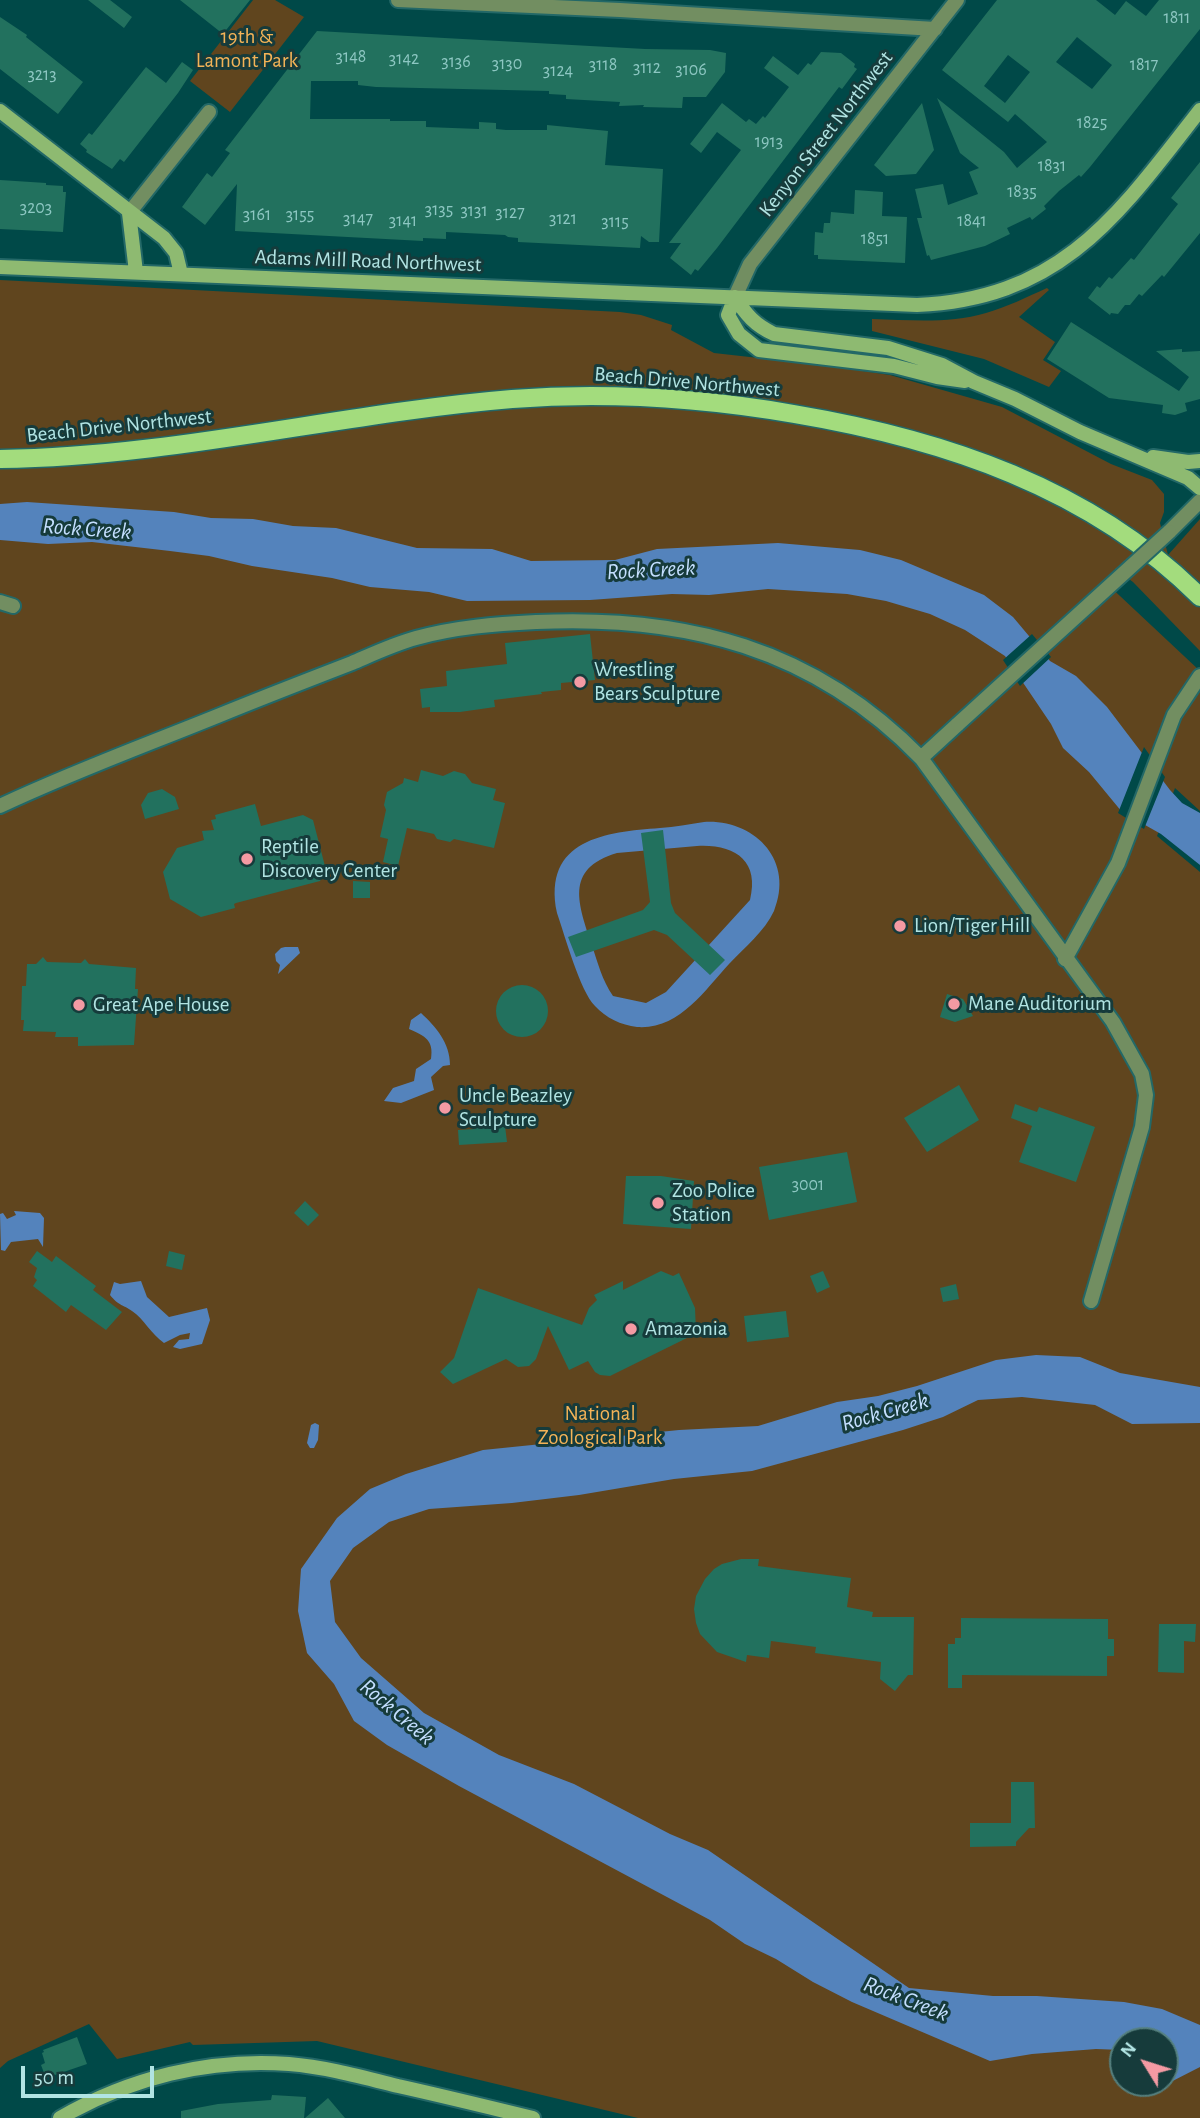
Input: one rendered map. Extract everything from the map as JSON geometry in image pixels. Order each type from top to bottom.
[{"type":"main road","name":"Beach Drive Northwest","points":[[0,459],[106,454],[510,399],[607,396],[724,404],[877,430],[941,448],[1005,471],[1057,494],[1106,523],[1160,561],[1200,597]]},
{"type":"street","points":[[398,0],[624,5],[934,29]]},
{"type":"street","name":"Kenyon Street Northwest","points":[[735,297],[750,264],[957,0]]},
{"type":"street","name":"Adams Mill Road Northwest","points":[[0,267],[917,305],[966,300],[1020,283],[1062,261],[1107,224],[1132,197],[1200,110]]},
{"type":"street","points":[[0,111],[129,213],[138,216],[172,247],[181,274]]},
{"type":"street","points":[[136,272],[129,213],[209,112]]},
{"type":"street","points":[[735,297],[728,315],[732,324],[739,334],[759,350],[894,366],[937,377],[974,382]]},
{"type":"street","points":[[735,297],[748,318],[760,328],[774,334],[888,348],[942,365],[1121,450],[1188,478],[1200,488]]},
{"type":"street","points":[[1121,450],[1180,461],[1200,461]]},
{"type":"street","points":[[921,758],[1200,501]]},
{"type":"street","points":[[0,806],[90,766],[406,642],[479,625],[611,621],[670,627],[726,641],[807,671],[840,690],[893,730],[921,758],[1122,1036],[1142,1074],[1146,1095],[1142,1126],[1091,1301]]},
{"type":"street","points":[[1065,959],[1118,863],[1174,715],[1200,676]]},
{"type":"street","points":[[60,2118],[101,2096],[158,2076],[212,2066],[267,2063],[340,2071],[533,2118]]},
{"type":"green space","name":"19th & Lamont Park","points":[[253,0],[275,0],[304,17],[230,112],[190,81]]},
{"type":"green space","name":"National Zoological Park","points":[[0,280],[641,315],[672,325],[671,330],[714,353],[890,375],[1002,407],[1111,464],[1152,480],[1164,494],[1164,512],[1160,523],[1168,555],[1200,519],[1200,651],[1133,582],[1115,569],[1104,581],[1200,671],[1200,811],[1175,788],[1157,836],[1200,872],[1200,2118],[638,2118],[317,2041],[193,2045],[190,2042],[117,2059],[89,2024],[8,2061],[0,2068]]},
{"type":"green space","points":[[1047,288],[1049,290],[1019,317],[1055,342],[1043,360],[1061,371],[1049,387],[984,359],[872,331],[872,319],[958,319],[1002,308]]},
{"type":"water","name":"Rock Creek","points":[[27,502],[174,512],[211,518],[253,519],[293,526],[336,528],[417,548],[492,549],[531,561],[615,560],[657,549],[778,543],[860,550],[901,560],[984,595],[1013,617],[1050,661],[1076,676],[1107,707],[1170,790],[1182,803],[1200,813],[1200,865],[1161,834],[1122,812],[1089,772],[1063,748],[1051,724],[1005,656],[965,630],[930,614],[886,601],[847,594],[768,589],[709,595],[672,594],[590,600],[467,601],[429,592],[370,587],[209,556],[92,542],[48,544],[0,540],[0,504]]},
{"type":"water","points":[[704,822],[739,827],[766,846],[779,875],[779,892],[774,911],[754,939],[700,997],[678,1016],[652,1026],[637,1027],[620,1023],[595,1006],[578,976],[557,913],[555,888],[559,869],[569,855],[583,844],[600,837]],"holes":[[[710,846],[733,852],[747,865],[751,874],[750,900],[666,992],[646,1003],[613,996],[598,965],[580,903],[579,890],[588,869],[617,853]]]},
{"type":"water","points":[[285,947],[298,947],[300,953],[278,974],[280,965],[275,954]]},
{"type":"water","points":[[421,1013],[441,1036],[448,1050],[450,1065],[443,1066],[431,1077],[434,1090],[401,1103],[384,1101],[393,1088],[414,1081],[416,1069],[431,1059],[430,1043],[409,1029],[411,1020]]},
{"type":"water","points":[[14,1211],[40,1213],[44,1218],[43,1247],[38,1239],[11,1242],[5,1251],[1,1250],[0,1214],[3,1213],[7,1219],[16,1215]]},
{"type":"water","points":[[141,1281],[147,1297],[169,1317],[207,1308],[210,1320],[202,1344],[180,1349],[173,1347],[179,1340],[189,1339],[190,1333],[164,1343],[136,1314],[110,1295],[114,1282],[120,1284]]},
{"type":"water","name":"Rock Creek","points":[[1036,1355],[1080,1357],[1120,1373],[1200,1387],[1200,1423],[1132,1424],[1095,1405],[1022,1397],[978,1400],[943,1417],[903,1430],[752,1471],[674,1479],[512,1503],[429,1509],[389,1522],[353,1548],[330,1581],[335,1622],[361,1658],[424,1713],[499,1755],[574,1784],[670,1834],[708,1850],[909,1988],[993,1996],[1124,2002],[1162,2009],[1200,2025],[1200,2067],[1179,2078],[1179,2027],[1109,2027],[1109,2049],[1032,2054],[990,2061],[852,2002],[745,1944],[710,1920],[387,1745],[354,1721],[334,1684],[307,1653],[298,1611],[301,1569],[337,1518],[370,1489],[406,1474],[483,1450],[679,1430],[758,1426],[837,1402],[878,1396],[917,1386],[996,1360]]},
{"type":"water","points":[[311,1425],[319,1425],[318,1440],[314,1448],[310,1448],[307,1443]]},
{"type":"pier","points":[[1032,634],[1051,657],[1020,686],[1003,660]]},
{"type":"pier","points":[[1144,747],[1165,777],[1144,829],[1118,813]]},
{"type":"building","points":[[88,0],[110,0],[132,17],[124,28]]},
{"type":"building","points":[[180,0],[250,0],[223,34]]},
{"type":"building","points":[[997,0],[1096,0],[1115,15],[1126,1],[1146,16],[1159,0],[1200,0],[1200,29],[1081,177],[1079,175],[1059,191],[1044,206],[1046,209],[1032,220],[1030,217],[1007,228],[1010,234],[985,246],[931,260],[929,255],[927,256],[917,218],[922,218],[915,189],[943,184],[948,205],[978,194],[969,172],[979,168],[960,153],[937,98],[1004,152],[1017,168],[1047,142],[1015,114],[1008,122],[942,70]],"holes":[[[1077,37],[1112,65],[1092,89],[1056,62]],[[1008,55],[1030,72],[1005,103],[984,86]]]},
{"type":"building","points":[[0,17],[27,35],[26,37],[83,82],[58,114],[0,69]]},
{"type":"building","points":[[317,31],[645,49],[710,50],[726,53],[725,72],[706,97],[683,97],[682,108],[619,106],[620,102],[566,99],[566,95],[549,94],[549,91],[376,87],[358,85],[358,81],[311,81],[310,119],[426,121],[426,127],[479,129],[479,122],[496,123],[496,129],[506,130],[547,130],[547,125],[608,131],[605,165],[663,169],[659,242],[649,242],[641,236],[640,248],[518,242],[518,238],[505,235],[446,232],[446,239],[423,238],[423,241],[235,231],[237,184],[205,225],[182,207],[207,173],[212,177],[230,153],[225,150]]},
{"type":"building","points":[[821,52],[841,53],[855,64],[857,69],[842,89],[839,87],[717,248],[698,271],[695,269],[691,275],[670,258],[681,243],[669,243],[741,150],[717,132],[701,153],[690,144],[722,103],[746,122],[749,119],[756,124],[763,116],[765,118],[789,87],[764,68],[773,56],[798,75],[808,63],[811,65]]},
{"type":"building","points":[[182,62],[193,70],[124,162],[120,159],[112,169],[86,152],[80,144],[89,133],[92,135],[146,67],[166,83]]},
{"type":"building","points":[[922,103],[934,150],[916,174],[886,176],[874,165]]},
{"type":"building","points":[[1200,162],[1200,233],[1164,277],[1162,275],[1142,296],[1139,294],[1118,314],[1110,315],[1088,298],[1097,286],[1100,288],[1109,277],[1112,279],[1131,258],[1134,260],[1178,204],[1171,198]]},
{"type":"building","points":[[0,180],[63,186],[63,192],[66,192],[63,232],[0,229]]},
{"type":"building","points":[[855,190],[883,192],[882,216],[907,217],[905,263],[818,259],[818,255],[814,255],[815,232],[823,233],[824,223],[830,223],[831,212],[854,214]]},
{"type":"building","points":[[1071,322],[1179,391],[1189,377],[1156,351],[1200,351],[1200,399],[1185,403],[1187,411],[1175,415],[1162,413],[1163,405],[1109,398],[1047,359]]},
{"type":"building","points":[[590,634],[595,680],[561,683],[561,690],[494,700],[495,707],[460,712],[430,712],[430,707],[422,708],[420,689],[447,686],[446,671],[507,664],[505,643]]},
{"type":"building","points":[[421,770],[443,776],[454,771],[465,774],[472,783],[496,789],[493,800],[505,803],[494,848],[454,839],[450,842],[437,839],[434,834],[407,828],[398,866],[383,862],[388,839],[380,837],[387,792],[403,783],[404,778],[418,782]]},
{"type":"building","points":[[162,789],[175,797],[179,809],[145,819],[141,805],[148,793]]},
{"type":"building","name":"Reptile Discovery Center","points":[[255,804],[261,826],[303,815],[313,820],[326,870],[320,881],[236,903],[235,908],[201,917],[170,899],[163,872],[177,848],[204,840],[202,831],[214,830],[211,820],[216,819],[215,815]]},
{"type":"building","points":[[663,830],[671,903],[675,913],[725,960],[710,975],[667,935],[654,930],[576,957],[568,937],[643,910],[650,902],[641,833]]},
{"type":"building","points":[[353,881],[370,882],[370,898],[353,898]]},
{"type":"building","name":"Great Ape House","points":[[43,957],[47,962],[81,963],[85,959],[89,964],[136,968],[135,989],[138,989],[134,1045],[78,1046],[78,1037],[55,1037],[56,1032],[23,1031],[22,986],[26,986],[27,964],[36,964]]},
{"type":"building","points":[[522,985],[541,992],[548,1011],[541,1030],[522,1037],[503,1030],[496,1011],[503,992]]},
{"type":"building","name":"Mane Auditorium","points":[[947,994],[963,999],[973,1016],[955,1022],[940,1017]]},
{"type":"building","points":[[959,1085],[979,1120],[927,1152],[904,1118]]},
{"type":"building","points":[[1015,1104],[1037,1112],[1039,1107],[1095,1127],[1076,1182],[1019,1162],[1032,1126],[1011,1118]]},
{"type":"building","points":[[482,1120],[488,1128],[505,1126],[507,1142],[459,1145],[458,1130],[475,1129]]},
{"type":"building","points":[[847,1152],[857,1202],[769,1220],[759,1167]]},
{"type":"building","name":"Zoo Police Station","points":[[626,1176],[661,1176],[694,1181],[691,1229],[623,1224]]},
{"type":"building","points":[[305,1201],[319,1215],[308,1226],[294,1213]]},
{"type":"building","points":[[37,1251],[52,1262],[56,1256],[96,1286],[93,1290],[122,1312],[106,1330],[71,1305],[66,1312],[33,1286],[37,1280],[34,1277],[37,1268],[29,1262]]},
{"type":"building","points":[[169,1251],[185,1255],[182,1270],[166,1266]]},
{"type":"building","name":"Amazonia","points":[[661,1271],[673,1276],[679,1273],[695,1308],[696,1331],[691,1336],[610,1376],[595,1372],[588,1361],[569,1370],[548,1326],[536,1359],[529,1366],[518,1367],[506,1359],[453,1384],[440,1372],[454,1358],[478,1288],[582,1325],[589,1308],[597,1300],[594,1295],[623,1281],[623,1290]]},
{"type":"building","points":[[823,1271],[830,1287],[817,1293],[810,1276]]},
{"type":"building","points":[[956,1284],[959,1299],[943,1302],[940,1288]]},
{"type":"building","points":[[786,1311],[789,1337],[747,1342],[744,1316]]},
{"type":"building","points":[[741,1559],[759,1559],[758,1566],[851,1578],[847,1607],[873,1612],[872,1617],[914,1617],[913,1675],[908,1675],[895,1691],[880,1679],[881,1662],[815,1653],[816,1647],[771,1641],[769,1658],[747,1655],[746,1662],[717,1652],[700,1634],[694,1609],[696,1596],[714,1569]]},
{"type":"building","points":[[961,1618],[1108,1619],[1108,1639],[1114,1639],[1114,1656],[1107,1656],[1107,1676],[962,1675],[962,1688],[948,1688],[948,1644],[955,1644],[955,1638],[961,1638]]},
{"type":"building","points":[[1159,1624],[1196,1624],[1195,1642],[1184,1641],[1184,1673],[1158,1672]]},
{"type":"building","points":[[1011,1782],[1034,1782],[1035,1828],[1029,1828],[1016,1842],[1016,1846],[970,1847],[970,1823],[1011,1823]]},
{"type":"building","points":[[77,2037],[87,2064],[46,2078],[41,2065],[45,2063],[43,2050]]},
{"type":"building","points":[[272,2095],[306,2097],[304,2118],[181,2118],[181,2111],[218,2104],[271,2100]]},
{"type":"building","points":[[328,2098],[345,2118],[305,2118]]},
{"type":"place","name":"Wrestling Bears Sculpture","points":[[580,682]]},
{"type":"place","name":"Reptile Discovery Center","points":[[247,859]]},
{"type":"place","name":"Lion/Tiger Hill","points":[[900,926]]},
{"type":"place","name":"Mane Auditorium","points":[[954,1004]]},
{"type":"place","name":"Great Ape House","points":[[79,1005]]},
{"type":"place","name":"Uncle Beazley Sculpture","points":[[445,1108]]},
{"type":"place","name":"Zoo Police Station","points":[[658,1203]]},
{"type":"place","name":"Amazonia","points":[[631,1329]]}]
